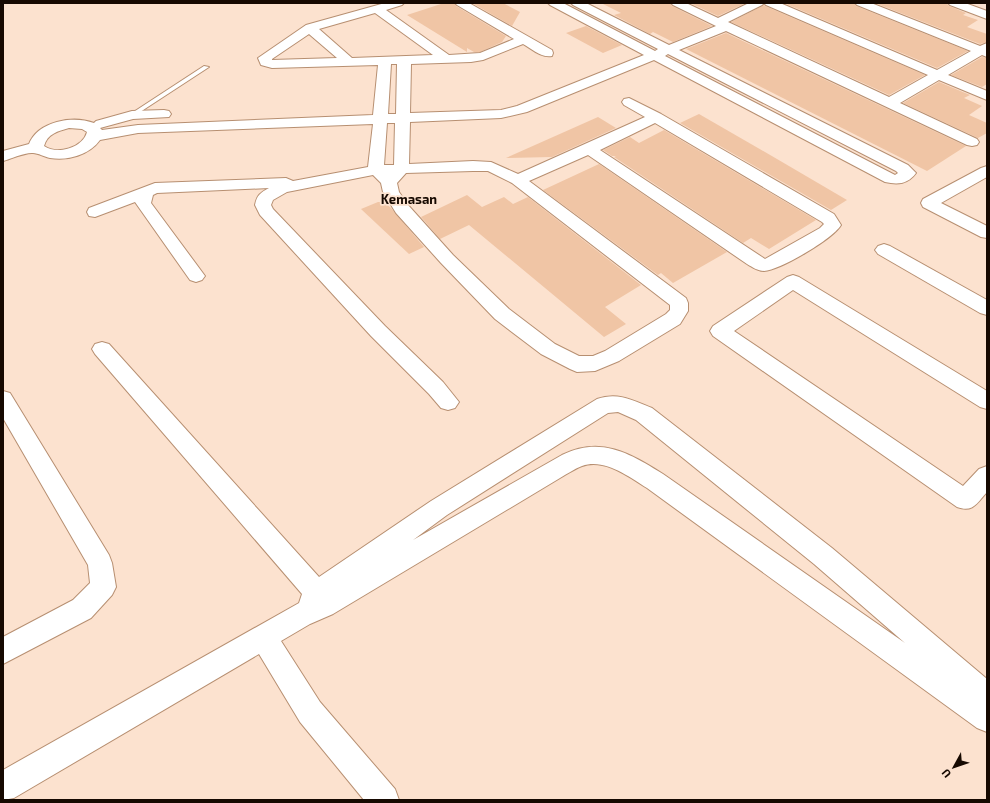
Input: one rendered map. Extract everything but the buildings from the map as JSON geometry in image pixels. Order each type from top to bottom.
[{"type":"street","points":[[398,3],[310,28],[265,58],[266,62],[272,64],[477,57],[523,40]]},
{"type":"street","points":[[461,3],[547,53]]},
{"type":"street","points":[[554,3],[640,49],[655,50],[669,50],[902,168],[908,173],[898,180],[891,179],[655,50],[577,3]]},
{"type":"street","points":[[677,3],[972,142]]},
{"type":"street","points":[[669,50],[758,3]]},
{"type":"street","points":[[770,3],[987,96]]},
{"type":"street","points":[[861,3],[985,50]]},
{"type":"street","points":[[954,3],[987,15]]},
{"type":"street","points":[[377,9],[447,59]]},
{"type":"street","points":[[404,111],[501,114],[522,110],[719,23]]},
{"type":"street","points":[[310,28],[349,62]]},
{"type":"street","points":[[179,113],[132,115],[93,132],[87,146],[71,153],[48,154],[40,152],[36,147],[37,140],[44,133],[55,127],[69,124],[81,124],[93,132],[404,111],[496,103],[513,100],[640,49]]},
{"type":"street","points":[[889,103],[985,50]]},
{"type":"street","points":[[95,212],[155,188],[318,181],[389,174],[473,166],[485,166],[501,170],[518,180],[679,303],[679,311],[673,319],[612,356],[595,363],[577,364],[548,350],[502,314],[447,259],[402,209],[391,192],[389,174],[380,112],[385,60]]},
{"type":"street","points":[[389,174],[404,111],[404,60]]},
{"type":"street","points":[[589,149],[762,265],[771,264],[826,232],[833,225],[828,218],[629,102]]},
{"type":"street","points":[[256,111],[380,112]]},
{"type":"street","points":[[518,180],[589,149],[656,117]]},
{"type":"street","points":[[3,156],[36,147]]},
{"type":"street","points":[[987,171],[929,203],[987,233]]},
{"type":"street","points":[[318,181],[282,188],[265,197],[263,205],[266,211],[378,331],[436,388],[448,402]]},
{"type":"street","points":[[145,193],[143,202],[196,276]]},
{"type":"street","points":[[884,250],[987,308]]},
{"type":"street","points":[[987,401],[793,281],[720,331],[965,500],[987,476]]},
{"type":"street","points":[[102,349],[317,593]]},
{"type":"street","points":[[3,399],[100,563],[103,586],[82,610],[3,651]]},
{"type":"street","points":[[301,615],[317,593],[446,504],[604,405],[619,404],[644,414],[823,556],[987,697]]},
{"type":"street","points":[[3,788],[301,615],[324,605],[552,471],[581,457],[597,455],[630,465],[676,496],[987,718]]},
{"type":"street","points":[[263,637],[310,712],[384,800]]},
{"type":"lane","points":[[132,115],[206,68]]},
{"type":"district","name":"Kemasan","points":[[409,199]]}]
